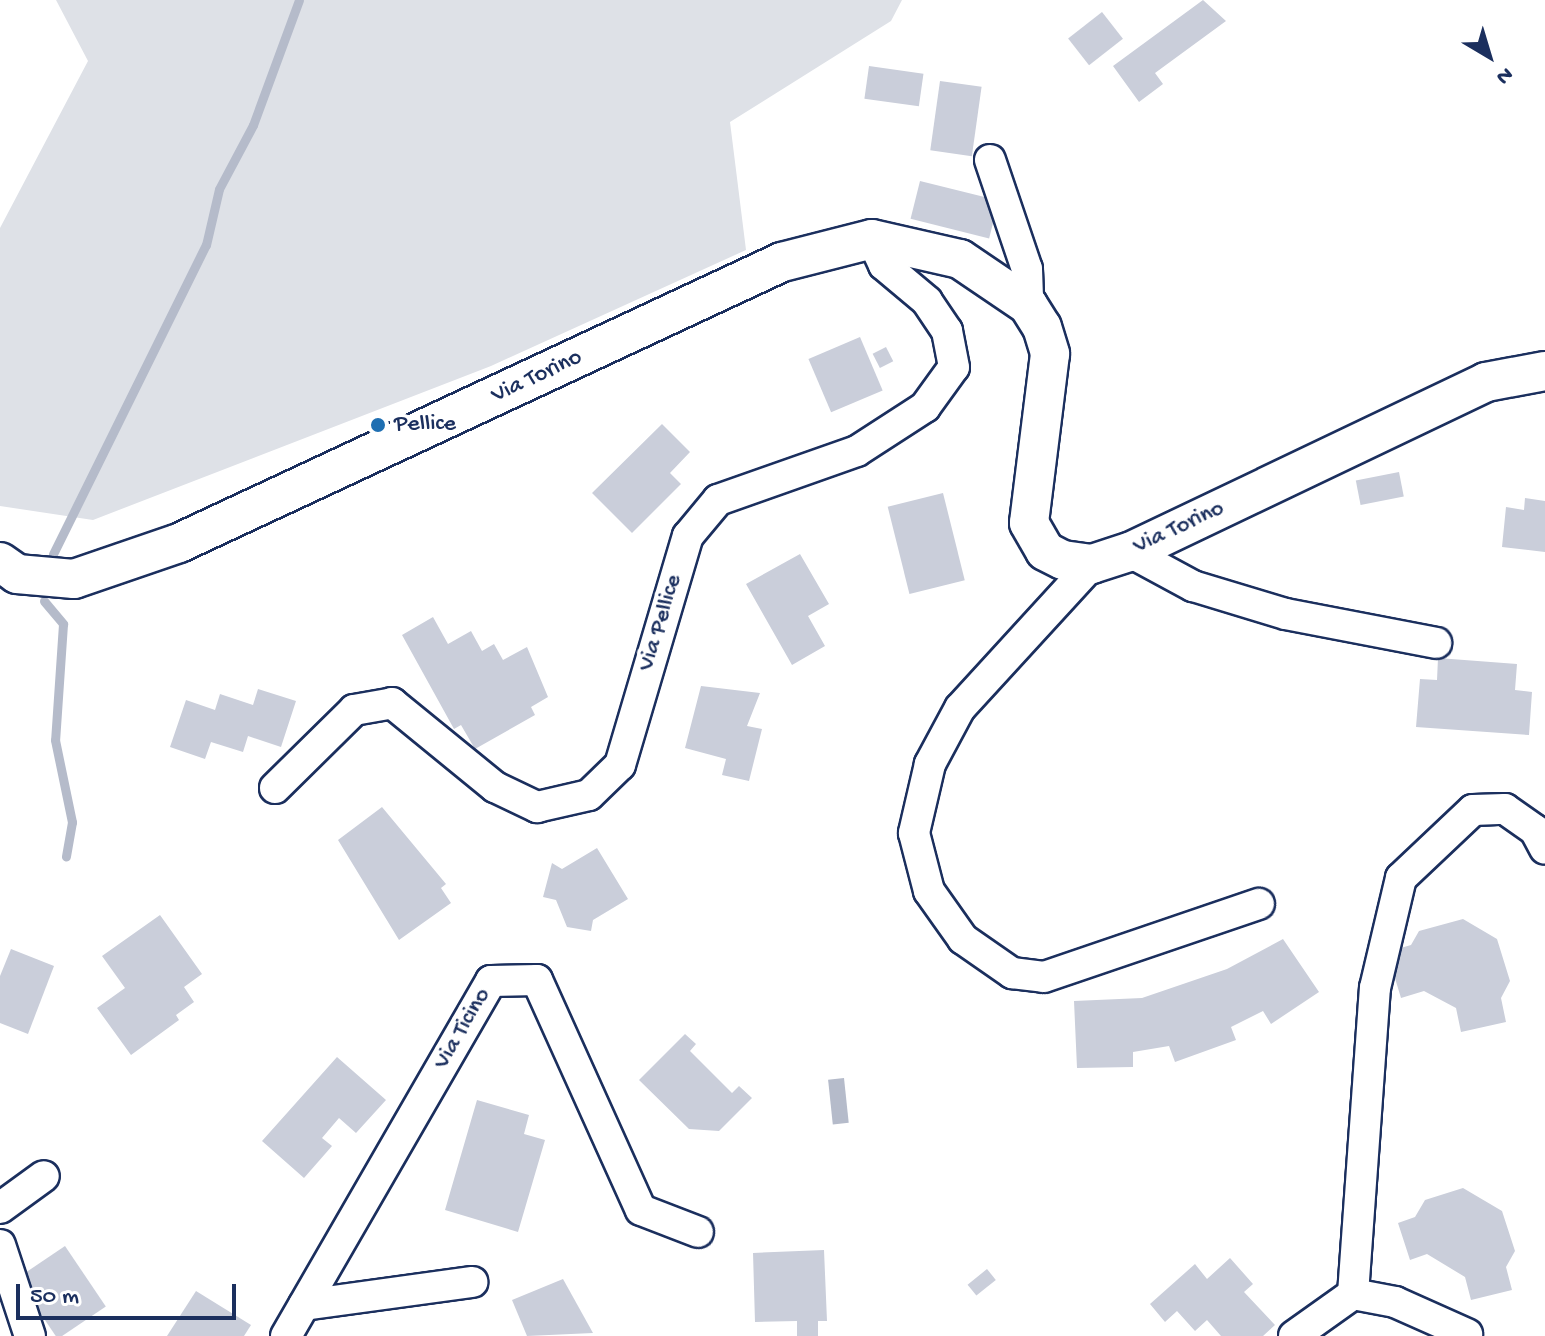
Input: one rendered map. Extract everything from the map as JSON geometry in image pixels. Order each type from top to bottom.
[{"type":"main road","name":"Via Torino","points":[[0,562],[17,574],[74,579],[179,543],[782,262],[872,239],[960,259],[1028,305]]},
{"type":"main road","points":[[1028,305],[1050,354],[1029,523],[1045,551],[1092,564]]},
{"type":"main road","name":"Via Torino","points":[[1092,564],[1130,552],[1486,382],[1545,371]]},
{"type":"street","points":[[990,160],[1027,269],[1028,305]]},
{"type":"street","name":"Via Pellice","points":[[275,788],[354,710],[392,703],[495,787],[537,807],[589,795],[620,765],[688,536],[718,500],[857,451],[925,407],[954,367],[947,331],[927,301],[884,265],[872,239]]},
{"type":"street","points":[[1130,552],[1193,586],[1286,614],[1436,643]]},
{"type":"street","points":[[1092,564],[960,708],[930,764],[914,833],[929,891],[963,939],[1012,973],[1044,977],[1259,904]]},
{"type":"street","points":[[1353,1294],[1375,988],[1401,878],[1473,810],[1505,809],[1540,840]]},
{"type":"street","name":"Via Ticino","points":[[286,1336],[491,981],[537,980],[641,1210],[698,1232]]},
{"type":"street","points":[[0,1208],[44,1176]]},
{"type":"street","points":[[0,1245],[30,1336]]},
{"type":"street","points":[[304,1305],[472,1282]]},
{"type":"street","points":[[1294,1336],[1353,1294],[1395,1302],[1467,1334]]},
{"type":"shaded area","points":[[56,0],[902,0],[891,21],[730,122],[746,250],[491,366],[93,520],[0,506],[0,228],[88,61]]},
{"type":"water","points":[[844,1078],[849,1123],[833,1124],[828,1080]]},
{"type":"building","points":[[1203,0],[1226,21],[1155,73],[1163,84],[1139,102],[1113,66]]},
{"type":"building","points":[[1102,12],[1123,39],[1089,65],[1068,38]]},
{"type":"building","points":[[869,66],[923,74],[919,106],[864,99]]},
{"type":"building","points":[[940,81],[982,87],[972,156],[930,150]]},
{"type":"building","points":[[920,181],[999,201],[989,238],[911,219]]},
{"type":"building","points":[[860,337],[883,390],[831,412],[808,359]]},
{"type":"building","points":[[886,347],[893,361],[880,368],[873,354]]},
{"type":"building","points":[[662,424],[690,452],[670,473],[681,484],[632,533],[592,493]]},
{"type":"building","points":[[1399,472],[1404,497],[1361,505],[1356,480]]},
{"type":"building","points":[[943,493],[965,580],[909,594],[888,507]]},
{"type":"building","points":[[1525,498],[1545,501],[1545,552],[1502,547],[1506,507],[1524,510]]},
{"type":"building","points":[[800,554],[829,604],[808,616],[825,646],[792,665],[746,584]]},
{"type":"building","points":[[433,617],[448,644],[471,631],[482,651],[494,644],[503,660],[527,647],[548,697],[531,707],[535,715],[475,749],[461,725],[454,729],[402,635]]},
{"type":"building","points":[[1438,658],[1517,664],[1515,690],[1532,692],[1529,735],[1416,727],[1420,679],[1437,680]]},
{"type":"building","points":[[701,686],[760,693],[747,726],[762,729],[749,781],[722,775],[726,759],[685,748]]},
{"type":"building","points":[[258,689],[296,701],[281,747],[248,736],[243,752],[211,742],[205,759],[170,747],[186,700],[215,710],[220,694],[253,705]]},
{"type":"building","points":[[382,807],[446,884],[441,888],[451,903],[399,940],[338,840]]},
{"type":"building","points":[[597,848],[628,899],[593,920],[591,931],[567,927],[556,900],[543,897],[552,863],[562,869]]},
{"type":"building","points":[[160,915],[202,974],[184,987],[194,1002],[176,1015],[179,1020],[131,1055],[97,1008],[125,988],[102,956]]},
{"type":"building","points":[[1463,919],[1497,939],[1510,981],[1501,998],[1506,1022],[1461,1032],[1456,1008],[1424,991],[1401,998],[1387,952],[1411,945],[1419,931]]},
{"type":"building","points":[[1283,939],[1319,992],[1271,1024],[1263,1011],[1231,1027],[1236,1040],[1175,1062],[1169,1046],[1133,1052],[1133,1067],[1077,1068],[1074,1001],[1142,998],[1227,969]]},
{"type":"building","points":[[11,949],[54,966],[28,1034],[0,1023],[0,976]]},
{"type":"building","points":[[685,1034],[696,1044],[690,1051],[732,1093],[739,1086],[752,1098],[719,1131],[689,1129],[639,1080]]},
{"type":"building","points":[[337,1057],[386,1100],[356,1133],[339,1118],[322,1138],[332,1146],[304,1178],[262,1141]]},
{"type":"building","points":[[477,1100],[529,1115],[524,1134],[545,1140],[518,1232],[445,1210]]},
{"type":"building","points":[[1463,1188],[1502,1211],[1515,1251],[1506,1267],[1512,1290],[1471,1300],[1465,1277],[1427,1254],[1410,1260],[1398,1223],[1415,1217],[1425,1200]]},
{"type":"building","points":[[65,1246],[106,1307],[62,1336],[56,1336],[17,1278]]},
{"type":"building","points":[[824,1250],[827,1321],[818,1321],[818,1336],[797,1336],[797,1321],[755,1322],[753,1253]]},
{"type":"building","points":[[1230,1258],[1253,1284],[1244,1292],[1275,1325],[1263,1336],[1221,1336],[1207,1320],[1195,1331],[1177,1311],[1165,1322],[1150,1304],[1195,1264],[1207,1279]]},
{"type":"building","points":[[987,1269],[996,1280],[976,1296],[968,1285]]},
{"type":"building","points":[[563,1279],[593,1333],[527,1336],[512,1300]]},
{"type":"building","points":[[196,1291],[251,1325],[244,1336],[167,1336]]},
{"type":"waterway","points":[[53,554],[206,245],[219,189],[253,125],[299,0]]},
{"type":"waterway","points":[[44,601],[63,624],[55,740],[72,822],[66,856]]},
{"type":"place","name":"Pellice","points":[[378,425]]}]
